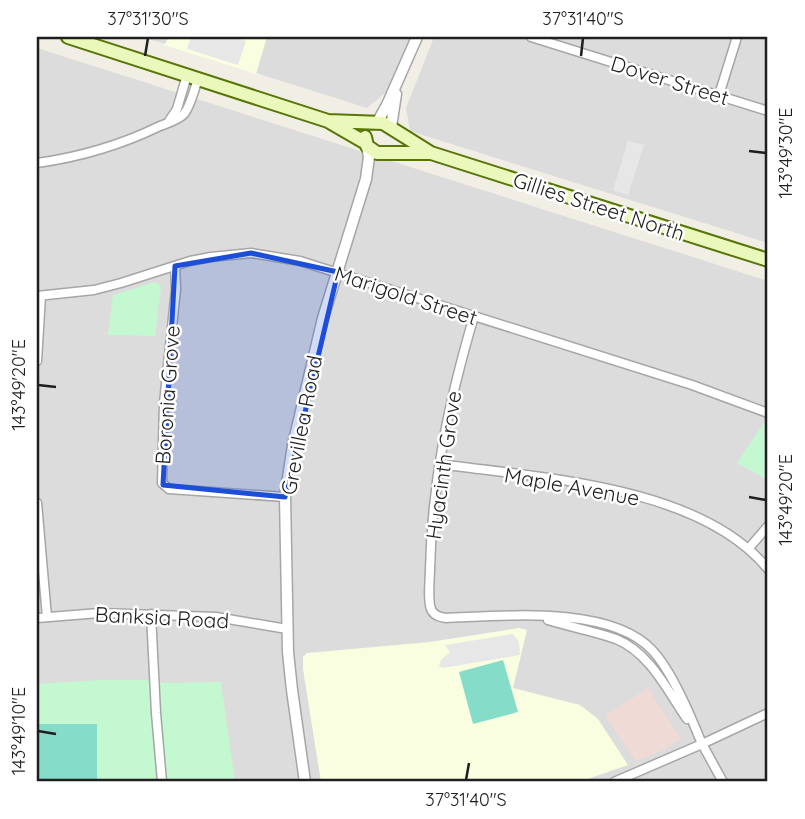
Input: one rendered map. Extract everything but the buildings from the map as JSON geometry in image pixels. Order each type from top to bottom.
[{"type":"main road","name":"Gillies Street North","points":[[68,37],[328,121],[374,152],[431,153],[768,260]]},
{"type":"main road","name":"Gillies Street North","points":[[328,121],[386,124],[431,153]]},
{"type":"main road","points":[[367,145],[366,133],[376,123]]},
{"type":"main road","points":[[385,153],[395,143],[392,129]]},
{"type":"street","points":[[376,123],[417,37]]},
{"type":"street","name":"Dover Street","points":[[531,37],[768,111]]},
{"type":"street","points":[[719,95],[737,37]]},
{"type":"street","points":[[37,163],[71,158],[103,149],[145,134],[183,114],[193,77]]},
{"type":"street","points":[[392,129],[397,83]]},
{"type":"street","name":"Grevillea Road","points":[[305,782],[292,690],[287,629],[285,497],[293,445],[323,318],[368,168],[367,145]]},
{"type":"street","name":"Grevillea Road","points":[[360,200],[376,163],[385,153]]},
{"type":"street","name":"Marigold Street","points":[[39,296],[94,290],[199,259],[251,253],[300,261],[338,272],[692,385],[768,413]]},
{"type":"street","name":"Boronia Grove","points":[[175,266],[176,289],[164,403],[162,483],[167,488],[285,497]]},
{"type":"street","points":[[37,361],[39,296]]},
{"type":"street","name":"Hyacinth Grove","points":[[474,316],[452,392],[439,464],[432,523],[432,610],[436,615],[448,618],[535,616],[614,639],[636,650],[651,666],[702,744]]},
{"type":"street","name":"Maple Avenue","points":[[439,464],[583,483],[632,494],[680,510],[718,528],[749,548],[768,569]]},
{"type":"street","points":[[37,503],[47,617]]},
{"type":"street","points":[[749,548],[768,526]]},
{"type":"street","name":"Banksia Road","points":[[37,618],[99,613],[151,614],[216,617],[287,629]]},
{"type":"street","points":[[151,614],[162,782]]},
{"type":"street","points":[[614,782],[768,713]]},
{"type":"street","points":[[702,744],[723,782]]},
{"type":"highlighted area","points":[[251,253],[338,272],[285,497],[163,485],[175,266]]},
{"type":"shaded area","points":[[143,37],[417,37],[397,83],[367,108]]},
{"type":"shaded area","points":[[169,37],[267,37],[256,74],[164,45]]},
{"type":"shaded area","points":[[191,37],[234,37],[246,41],[238,65],[187,49]]},
{"type":"shaded area","points":[[434,37],[768,37],[768,243],[410,131],[406,108]]},
{"type":"shaded area","points":[[37,48],[768,281],[768,782],[37,782]]},
{"type":"shaded area","points":[[628,141],[644,145],[628,195],[613,190]]},
{"type":"shaded area","points":[[519,628],[527,630],[513,688],[580,705],[598,719],[628,765],[579,782],[321,782],[303,669],[303,657],[307,653],[430,642]]},
{"type":"shaded area","points":[[513,634],[519,642],[520,655],[443,668],[439,666],[441,660],[450,652],[445,645]]},
{"type":"shaded area","points":[[503,660],[518,712],[473,724],[459,672]]},
{"type":"shaded area","points":[[648,688],[681,739],[664,750],[636,761],[605,716]]},
{"type":"shaded area","points":[[37,724],[97,724],[97,782],[37,782]]},
{"type":"green space","points":[[155,282],[161,286],[155,336],[108,335],[113,295]]},
{"type":"green space","points":[[764,423],[768,425],[768,480],[737,463]]},
{"type":"green space","points":[[100,680],[221,682],[235,782],[37,782],[37,684]]}]
